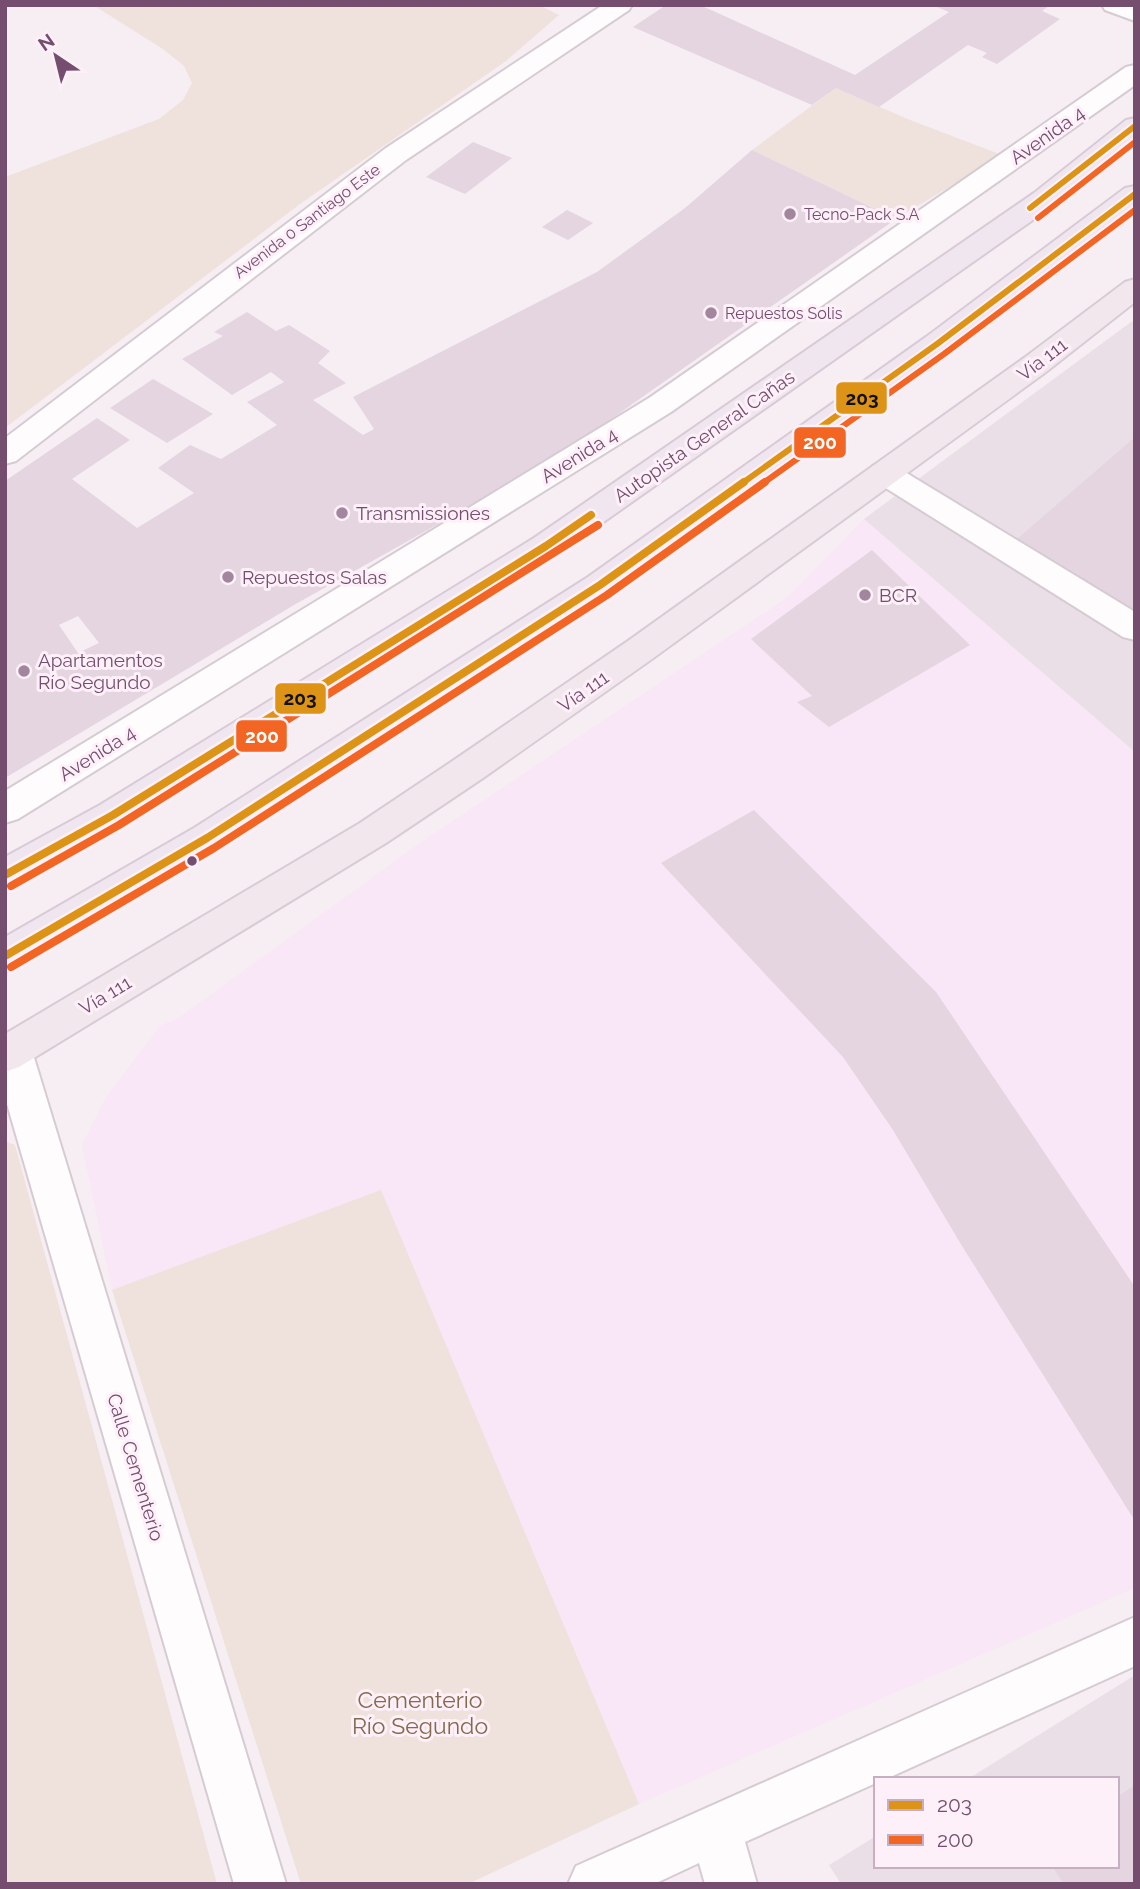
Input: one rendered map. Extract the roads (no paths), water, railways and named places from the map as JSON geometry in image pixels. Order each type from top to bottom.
[{"type":"highway","name":"Autopista General Cañas","points":[[5,875],[113,814],[546,546],[1044,199],[1135,126]]},
{"type":"highway","points":[[5,956],[207,838],[600,585],[937,344],[1135,194]]},
{"type":"main road","name":"Vía 111","points":[[9,1053],[373,833],[470,768],[640,650],[1035,365],[1135,288]]},
{"type":"street","name":"Avenida 0 Santiago Este","points":[[5,454],[396,154],[620,5]]},
{"type":"street","points":[[1114,5],[1135,14]]},
{"type":"street","name":"Avenida 4","points":[[5,809],[660,405],[1135,73]]},
{"type":"street","points":[[884,473],[1135,628]]},
{"type":"street","name":"Calle Cementerio","points":[[9,1053],[260,1884]]},
{"type":"street","points":[[594,1884],[1135,1641]]},
{"type":"street","points":[[716,1830],[731,1884]]},
{"type":"place","name":"Tecno-Pack S.A","points":[[790,214]]},
{"type":"place","name":"Repuestos Solis","points":[[711,313]]},
{"type":"place","name":"Transmissiones","points":[[342,513]]},
{"type":"place","name":"Repuestos Salas","points":[[228,577]]},
{"type":"place","name":"BCR","points":[[865,595]]},
{"type":"place","name":"Apartamentos Río Segundo","points":[[24,671]]},
{"type":"park label","name":"Cementerio Río Segundo","points":[[420,1712]]}]
